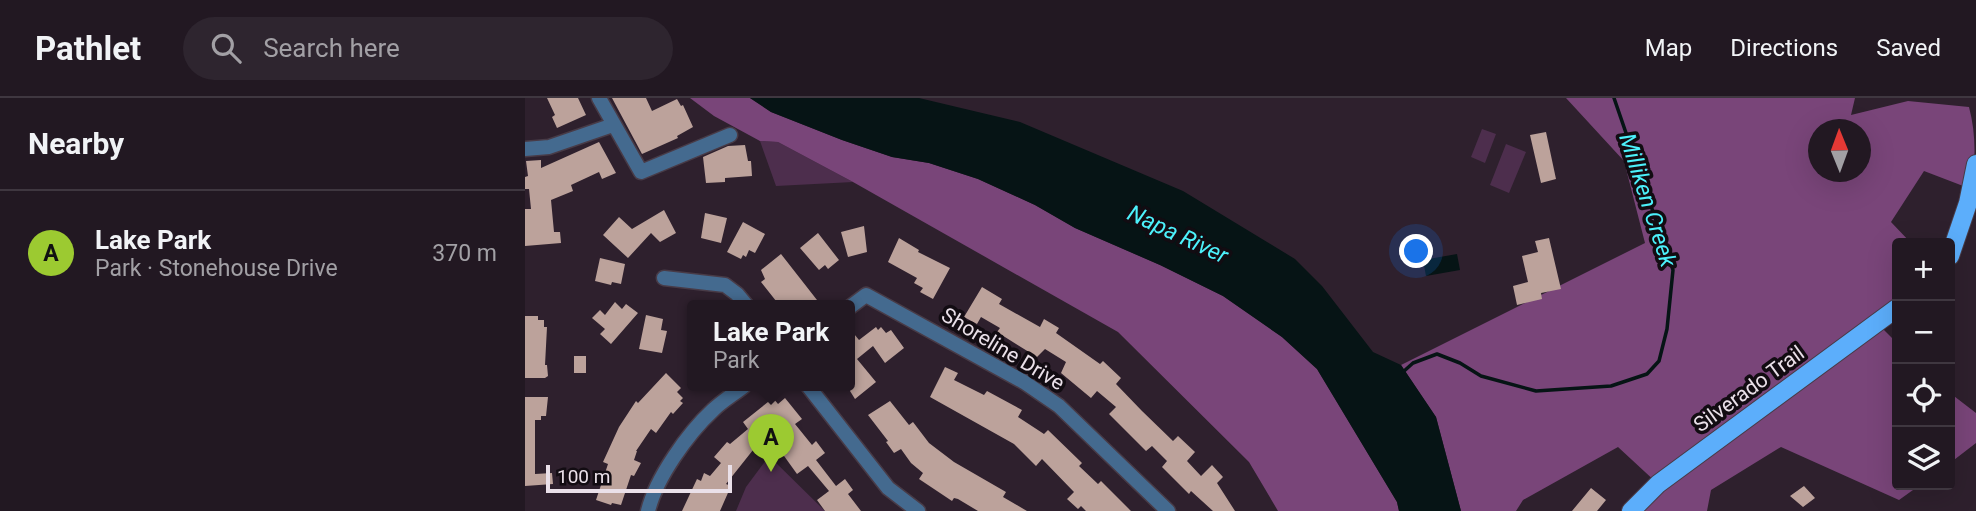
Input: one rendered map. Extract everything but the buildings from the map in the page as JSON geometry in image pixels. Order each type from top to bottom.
[{"type":"main road","points":[[1955,241],[1968,203],[1976,164]]},
{"type":"main road","name":"Silverado Trail","points":[[1631,511],[1658,484],[1892,313]]},
{"type":"street","points":[[599,98],[641,172],[730,135]]},
{"type":"street","points":[[525,149],[549,147],[613,125]]},
{"type":"street","points":[[664,278],[725,285],[742,300]]},
{"type":"street","name":"Shoreline Drive","points":[[855,303],[866,295],[1024,382],[1059,405],[1168,511]]},
{"type":"street","points":[[647,511],[650,500],[676,454],[713,410],[738,391]]},
{"type":"street","points":[[812,391],[888,488],[918,511]]},
{"type":"shaded area","points":[[690,98],[750,98],[771,112],[842,140],[892,157],[929,163],[978,179],[1035,205],[1075,228],[1223,296],[1282,337],[1317,369],[1397,502],[1399,511],[1278,511],[1249,462],[1118,332],[853,182],[778,142],[760,141],[714,116]]},
{"type":"shaded area","points":[[1566,98],[1855,98],[1851,115],[1908,101],[1969,107],[1975,147],[1971,189],[1924,171],[1891,222],[1906,238],[1892,238],[1892,310],[1877,323],[1892,338],[1892,490],[1913,490],[1899,500],[1781,447],[1711,490],[1707,511],[1631,511],[1658,484],[1618,447],[1523,500],[1516,511],[1461,511],[1436,417],[1401,365],[1645,243],[1624,161]]},
{"type":"shaded area","points":[[1482,129],[1496,134],[1485,163],[1471,157]]},
{"type":"shaded area","points":[[760,141],[778,142],[853,182],[776,186]]},
{"type":"shaded area","points":[[1506,144],[1526,152],[1509,193],[1490,185]]},
{"type":"shaded area","points":[[1955,397],[1976,413],[1976,443],[1955,459]]},
{"type":"shaded area","points":[[769,456],[825,511],[736,511],[746,487]]},
{"type":"water","name":"Napa River","points":[[750,98],[919,98],[1020,122],[1183,191],[1295,259],[1322,286],[1373,352],[1401,365],[1436,417],[1461,511],[1399,511],[1397,502],[1317,369],[1282,337],[1223,296],[1075,228],[1035,205],[978,179],[929,163],[892,157],[842,140],[771,112]]},
{"type":"water","points":[[1457,254],[1460,270],[1426,276],[1423,260]]},
{"type":"waterway","name":"Milliken Creek","points":[[1403,372],[1413,363],[1437,354],[1460,363],[1481,376],[1536,391],[1611,386],[1647,374],[1659,361],[1667,329],[1673,270],[1614,98]]},
{"type":"place","name":"Lake Park","points":[[771,472]]}]
